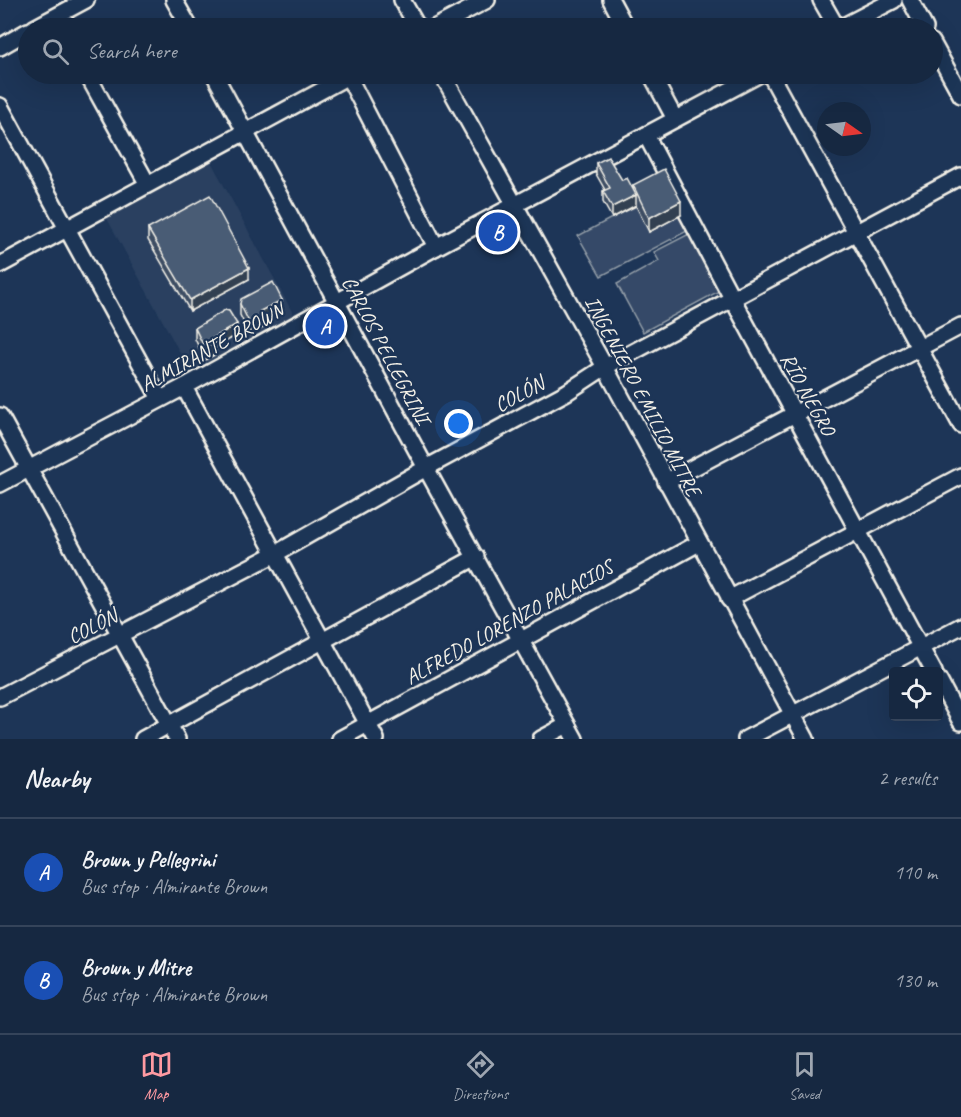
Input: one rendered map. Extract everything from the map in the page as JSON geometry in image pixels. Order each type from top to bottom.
[{"type":"street","points":[[64,18],[86,0]]},
{"type":"street","points":[[174,0],[184,18]]},
{"type":"street","points":[[402,0],[412,18]]},
{"type":"street","points":[[453,18],[487,0]]},
{"type":"street","points":[[611,0],[621,18]]},
{"type":"street","points":[[821,0],[833,18]]},
{"type":"street","points":[[859,18],[894,0]]},
{"type":"street","points":[[910,0],[920,18]]},
{"type":"street","points":[[0,47],[18,37]]},
{"type":"street","points":[[943,61],[961,95]]},
{"type":"street","points":[[93,84],[147,183]]},
{"type":"street","name":"CARLOS PELLEGRINI","points":[[220,84],[575,739]]},
{"type":"street","points":[[0,265],[147,183],[333,84]]},
{"type":"street","points":[[354,84],[436,247]]},
{"type":"street","name":"INGENIERO EMILIO MITRE","points":[[447,84],[605,367],[806,739]]},
{"type":"street","points":[[656,84],[675,119]]},
{"type":"street","name":"ALMIRANTE BROWN","points":[[0,484],[184,387],[436,247],[741,84]]},
{"type":"street","points":[[775,84],[961,425]]},
{"type":"street","points":[[0,106],[160,399]]},
{"type":"street","name":"RÍO NEGRO","points":[[646,135],[932,667]]},
{"type":"street","name":"COLÓN","points":[[0,697],[275,554],[426,468],[567,392],[605,367],[961,176]]},
{"type":"street","points":[[666,482],[961,326]]},
{"type":"street","points":[[184,387],[376,739]]},
{"type":"street","points":[[0,416],[177,739]]},
{"type":"street","points":[[729,598],[961,476]]},
{"type":"street","name":"ALFREDO LORENZO PALACIOS","points":[[340,739],[699,543]]},
{"type":"street","points":[[143,739],[322,639],[476,557]]},
{"type":"street","points":[[746,739],[961,626]]},
{"type":"street","points":[[943,687],[961,722]]},
{"type":"street","points":[[541,739],[567,725]]},
{"type":"shaded area","points":[[208,156],[296,319],[192,375],[104,213]]},
{"type":"shaded area","points":[[636,205],[681,215],[689,230],[601,276],[578,236]]},
{"type":"shaded area","points":[[691,233],[721,290],[643,332],[617,284],[659,261],[654,252]]},
{"type":"building","points":[[608,157],[622,180],[627,178],[636,195],[612,207],[603,191],[610,188],[596,163]]},
{"type":"building","points":[[664,169],[681,201],[649,218],[633,185]]},
{"type":"building","points":[[210,195],[249,268],[190,300],[148,229]]},
{"type":"building","points":[[273,282],[282,300],[260,311],[263,317],[250,324],[240,304],[241,299]]},
{"type":"building","points":[[225,310],[229,311],[237,324],[213,338],[216,343],[205,349],[195,328]]},
{"type":"place","name":"Brown y Mitre","points":[[498,232]]},
{"type":"place","name":"Brown y Pellegrini","points":[[325,326]]}]
